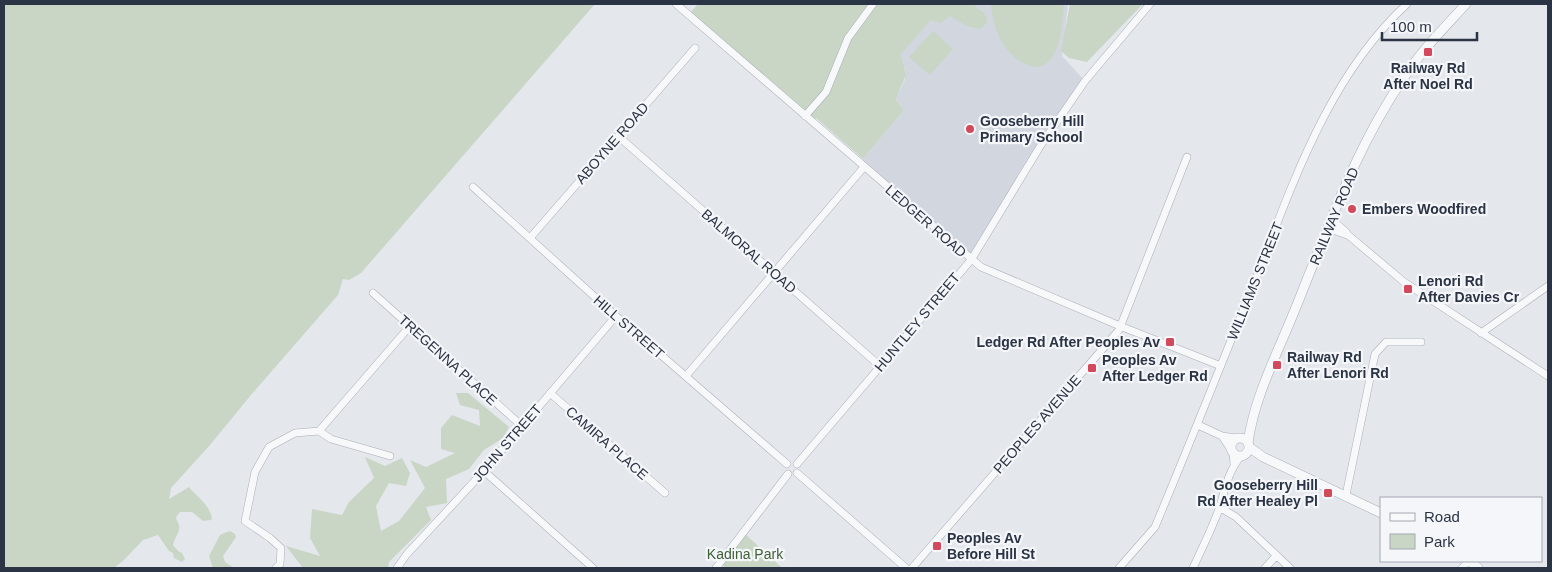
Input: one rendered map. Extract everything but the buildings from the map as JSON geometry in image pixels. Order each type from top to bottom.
[{"type":"street","name":"LEDGER ROAD","points":[[676,4],[981,267],[1120,326],[1221,366]]},
{"type":"street","points":[[805,116],[826,92],[848,38],[873,4]]},
{"type":"street","name":"HUNTLEY STREET","points":[[797,464],[971,260],[1041,145],[1084,81],[1150,4]]},
{"type":"street","name":"WILLIAMS STREET","points":[[1119,568],[1155,527],[1310,146],[1349,72],[1362,53],[1393,16],[1407,4]]},
{"type":"street","name":"RAILWAY ROAD","points":[[1238,438],[1251,421],[1327,228],[1358,158],[1396,89],[1420,55],[1466,4]]},
{"type":"street","name":"ABOYNE ROAD","points":[[530,238],[695,48]]},
{"type":"street","name":"BALMORAL ROAD","points":[[618,136],[880,366]]},
{"type":"street","name":"PEOPLES AVENUE","points":[[912,568],[1119,330],[1187,157]]},
{"type":"street","points":[[686,376],[864,167]]},
{"type":"street","name":"HILL STREET","points":[[473,187],[616,316],[787,464]]},
{"type":"street","points":[[1331,219],[1404,282],[1548,376]]},
{"type":"street","points":[[1327,228],[1348,235]]},
{"type":"street","points":[[1481,333],[1548,286]]},
{"type":"street","name":"TREGENNA PLACE","points":[[373,293],[522,426]]},
{"type":"street","name":"JOHN STREET","points":[[397,568],[407,554],[484,471],[616,316]]},
{"type":"street","points":[[319,431],[410,326]]},
{"type":"street","points":[[1346,495],[1375,354],[1386,342],[1422,342]]},
{"type":"street","name":"CAMIRA PLACE","points":[[550,393],[665,493]]},
{"type":"street","name":"RAILWAY ROAD","points":[[1249,445],[1251,421]]},
{"type":"street","points":[[1198,425],[1222,436],[1246,440],[1263,457]]},
{"type":"street","points":[[276,568],[280,564],[281,548],[245,521],[255,472],[269,447],[295,433],[319,431],[331,439],[390,456]]},
{"type":"street","points":[[1222,436],[1237,453],[1263,457],[1380,512]]},
{"type":"street","points":[[1194,568],[1220,506],[1237,453],[1232,441],[1238,438]]},
{"type":"street","points":[[1237,453],[1247,453],[1249,445]]},
{"type":"street","points":[[788,474],[785,469],[787,464],[792,462],[797,464],[799,468],[797,473]]},
{"type":"street","points":[[484,471],[593,568]]},
{"type":"street","points":[[788,474],[793,475],[797,473]]},
{"type":"street","points":[[797,473],[906,568]]},
{"type":"street","points":[[716,568],[788,474]]},
{"type":"street","points":[[1220,506],[1236,517],[1290,568]]},
{"type":"street","points":[[1264,568],[1276,556]]},
{"type":"shaded area","name":"Gooseberry Hill Primary School","points":[[945,4],[1068,4],[1062,56],[1085,81],[971,260],[861,164],[863,159],[904,110],[896,100],[905,80],[905,69],[899,55]]},
{"type":"green space","points":[[4,4],[595,4],[361,273],[349,280],[343,279],[338,295],[171,488],[169,499],[189,487],[206,505],[212,518],[211,520],[203,521],[192,512],[180,512],[176,517],[179,527],[173,545],[182,553],[185,559],[182,562],[174,558],[173,553],[169,551],[158,535],[143,540],[114,568],[4,568]]},
{"type":"green space","points":[[698,4],[974,4],[986,15],[987,23],[980,29],[967,26],[950,16],[941,23],[931,20],[900,55],[905,75],[896,100],[904,110],[863,159],[816,118],[813,122],[688,15]]},
{"type":"green space","points":[[991,4],[1064,4],[1059,43],[1048,62],[1037,67],[1031,66],[1018,59],[1005,47],[994,22]]},
{"type":"green space","points":[[1070,4],[1143,4],[1087,62],[1069,58],[1061,51]]},
{"type":"green space","points":[[933,31],[953,49],[930,75],[909,57]]},
{"type":"green space","points":[[456,393],[468,393],[509,427],[503,438],[484,450],[469,469],[446,479],[447,503],[426,507],[431,520],[389,562],[388,568],[303,568],[286,546],[320,556],[310,538],[312,509],[342,515],[349,502],[374,478],[365,457],[385,466],[402,458],[410,473],[406,486],[389,483],[376,506],[381,531],[399,521],[425,488],[410,460],[426,467],[455,453],[441,449],[441,428],[452,415],[480,426],[479,410],[460,405]]},
{"type":"green space","points":[[230,531],[236,537],[223,556],[225,562],[234,568],[213,568],[209,556],[220,535]]},
{"type":"green space","name":"Kadina Park","points":[[743,532],[782,568],[726,568],[720,563]]},
{"type":"place","name":"Railway Rd After Noel Rd","points":[[1428,52]]},
{"type":"place","name":"Gooseberry Hill Primary School","points":[[970,129]]},
{"type":"place","name":"Embers Woodfired","points":[[1352,209]]},
{"type":"place","name":"Lenori Rd After Davies Cr","points":[[1408,289]]},
{"type":"place","name":"Ledger Rd After Peoples Av","points":[[1170,342]]},
{"type":"place","name":"Railway Rd After Lenori Rd","points":[[1277,365]]},
{"type":"place","name":"Peoples Av After Ledger Rd","points":[[1092,368]]},
{"type":"place","name":"Gooseberry Hill Rd After Healey Pl","points":[[1328,493]]},
{"type":"place","name":"Peoples Av Before Hill St","points":[[937,546]]}]
